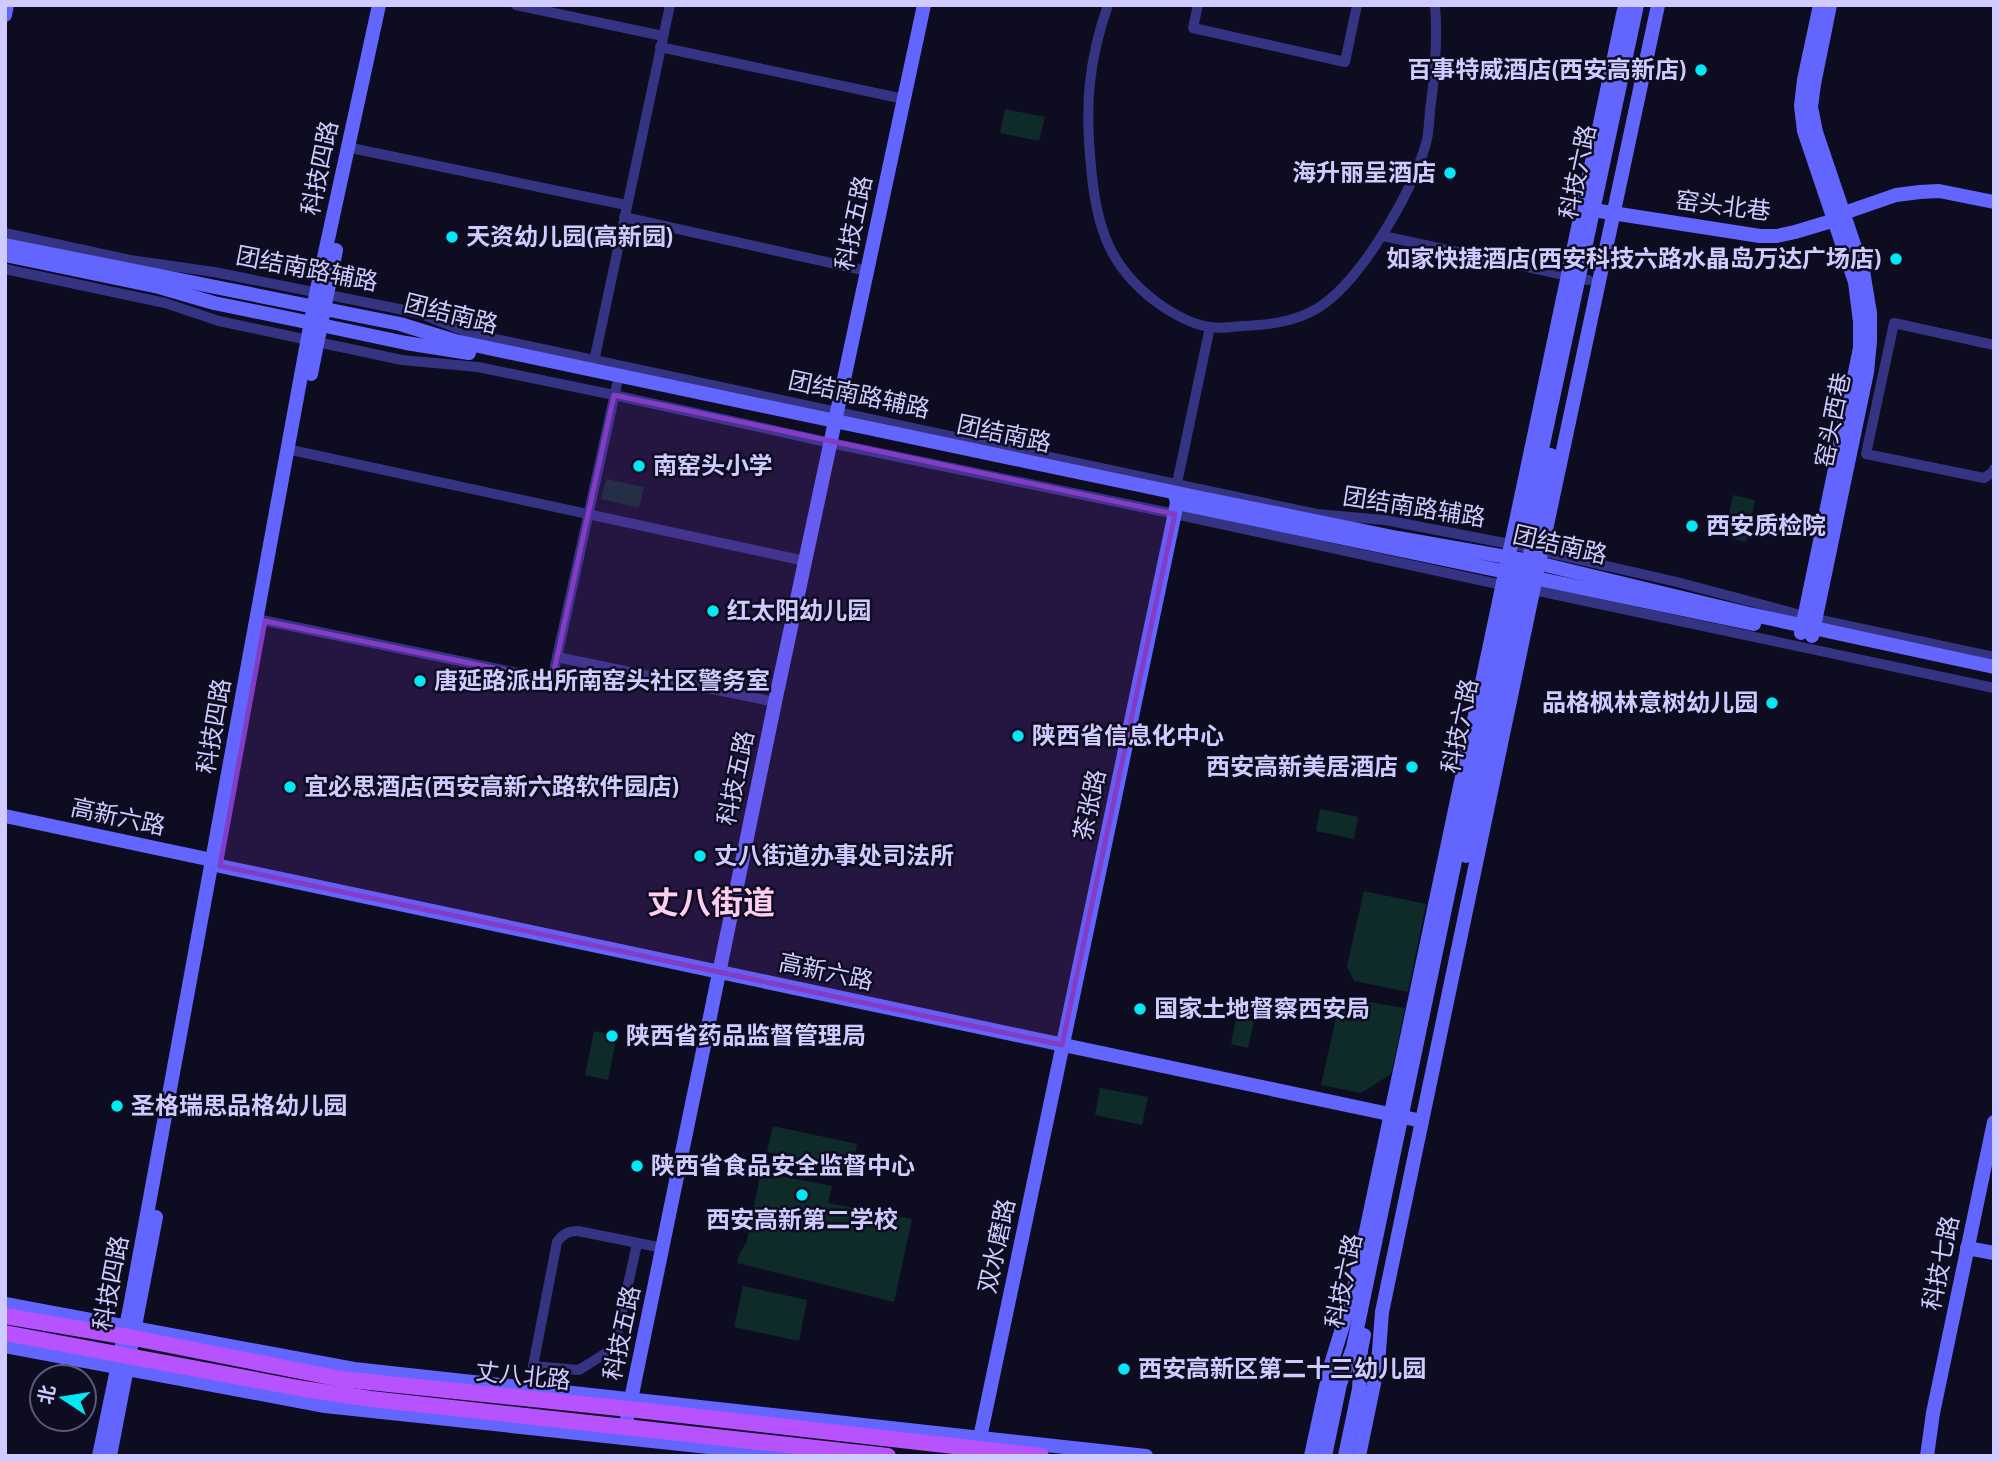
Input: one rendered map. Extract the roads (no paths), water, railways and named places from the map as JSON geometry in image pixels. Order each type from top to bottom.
[{"type":"main road","name":"丈八北路","points":[[5,1316],[130,1333],[341,1379],[630,1404],[1041,1456]]},
{"type":"main road","name":"丈八北路","points":[[5,1333],[124,1362],[372,1399],[624,1432],[888,1456]]},
{"type":"street","points":[[5,15],[7,5]]},
{"type":"street","name":"科技四路","points":[[99,1456],[130,1333],[312,342],[379,5]]},
{"type":"street","name":"科技四路","points":[[320,301],[388,5]]},
{"type":"street","points":[[516,5],[904,99]]},
{"type":"street","points":[[593,365],[670,5]]},
{"type":"street","name":"科技五路","points":[[624,1432],[775,702],[924,5]]},
{"type":"street","points":[[1108,5],[1097,37],[1089,79],[1088,132],[1093,189],[1104,236],[1120,268],[1145,294],[1179,318],[1210,327],[1280,323],[1318,308],[1338,292],[1383,236],[1426,146],[1436,70],[1436,5]]},
{"type":"street","points":[[1198,5],[1193,28],[1345,62],[1357,5]]},
{"type":"street","points":[[1383,236],[1578,278],[1625,5]]},
{"type":"street","name":"科技六路","points":[[1603,212],[1637,5]]},
{"type":"street","name":"科技六路","points":[[1325,1456],[1340,1384],[1353,1348],[1406,1117],[1522,568],[1578,278],[1603,212],[1646,5]]},
{"type":"street","points":[[1311,1456],[1331,1364],[1406,1117],[1522,568],[1603,212],[1658,5]]},
{"type":"street","points":[[1820,5],[1801,106],[1804,131],[1839,216]]},
{"type":"street","points":[[1830,5],[1811,107],[1839,216]]},
{"type":"street","points":[[356,149],[626,205]]},
{"type":"street","name":"窑头北巷","points":[[1603,212],[1760,236],[1777,236],[1896,195],[1939,191],[1994,202]]},
{"type":"street","name":"窑头西巷","points":[[1808,626],[1860,348],[1855,282],[1839,216]]},
{"type":"street","points":[[624,217],[867,271]]},
{"type":"street","name":"团结南路辅路","points":[[5,233],[130,260],[214,272],[320,301]]},
{"type":"street","name":"团结南路","points":[[5,245],[320,301],[455,341],[593,365],[834,427]]},
{"type":"street","name":"团结南路","points":[[5,255],[159,287],[214,303],[406,343],[465,352],[615,390],[834,427],[1176,498],[1398,538],[1522,568],[1994,667]]},
{"type":"street","points":[[5,269],[165,303],[219,321],[402,360],[478,367],[615,390],[552,680],[261,620]]},
{"type":"street","points":[[1994,345],[1894,323],[1866,454],[1984,478],[1994,469]]},
{"type":"street","points":[[1176,498],[1210,327]]},
{"type":"street","name":"科技四路","points":[[261,620],[296,450],[312,342]]},
{"type":"street","points":[[834,427],[1522,568],[1994,688]]},
{"type":"street","points":[[296,450],[805,561]]},
{"type":"street","name":"茶张路","points":[[1062,1045],[1176,498]]},
{"type":"street","points":[[1808,626],[1994,657]]},
{"type":"street","name":"团结南路","points":[[1808,626],[1994,677]]},
{"type":"street","points":[[557,657],[775,702]]},
{"type":"street","name":"高新六路","points":[[5,816],[214,865],[1406,1117]]},
{"type":"street","name":"高新六路","points":[[5,826],[214,865]]},
{"type":"street","name":"双水磨路","points":[[979,1448],[1062,1045]]},
{"type":"street","points":[[1359,1456],[1378,1364],[1406,1117]]},
{"type":"street","name":"科技六路","points":[[1345,1456],[1359,1389],[1361,1350],[1406,1117]]},
{"type":"street","name":"科技七路","points":[[1927,1456],[1933,1413],[1994,1122]]},
{"type":"street","points":[[637,1244],[614,1348],[579,1370],[533,1366],[557,1242],[562,1235],[578,1231],[663,1248]]},
{"type":"street","points":[[1968,1243],[1994,1244]]},
{"type":"street","points":[[1968,1243],[1994,1253]]},
{"type":"street","points":[[5,1304],[130,1333]]},
{"type":"street","points":[[5,1346],[124,1362]]},
{"type":"street","name":"科技四路","points":[[110,1456],[124,1362]]},
{"type":"street","name":"科技七路","points":[[1921,1456],[1933,1413]]},
{"type":"street","points":[[624,1432],[792,1456]]},
{"type":"street","points":[[979,1448],[1146,1456]]},
{"type":"place","name":"百事特威酒店(西安高新店)","points":[[1701,70]]},
{"type":"place","name":"海升丽呈酒店","points":[[1450,173]]},
{"type":"place","name":"天资幼儿园(高新园)","points":[[452,237]]},
{"type":"place","name":"如家快捷酒店(西安科技六路水晶岛万达广场店)","points":[[1896,259]]},
{"type":"place","name":"南窑头小学","points":[[639,466]]},
{"type":"place","name":"西安质检院","points":[[1692,526]]},
{"type":"place","name":"红太阳幼儿园","points":[[713,611]]},
{"type":"place","name":"唐延路派出所南窑头社区警务室","points":[[420,681]]},
{"type":"place","name":"品格枫林意树幼儿园","points":[[1772,703]]},
{"type":"place","name":"陕西省信息化中心","points":[[1018,736]]},
{"type":"place","name":"西安高新美居酒店","points":[[1412,767]]},
{"type":"place","name":"宜必思酒店(西安高新六路软件园店)","points":[[290,787]]},
{"type":"place","name":"丈八街道办事处司法所","points":[[700,856]]},
{"type":"place","name":"国家土地督察西安局","points":[[1140,1009]]},
{"type":"place","name":"陕西省药品监督管理局","points":[[612,1036]]},
{"type":"place","name":"圣格瑞思品格幼儿园","points":[[117,1106]]},
{"type":"place","name":"陕西省食品安全监督中心","points":[[637,1166]]},
{"type":"place","name":"西安高新第二学校","points":[[802,1195]]},
{"type":"place","name":"西安高新区第二十三幼儿园","points":[[1124,1369]]},
{"type":"district","name":"丈八街道","points":[[711,903]]}]
